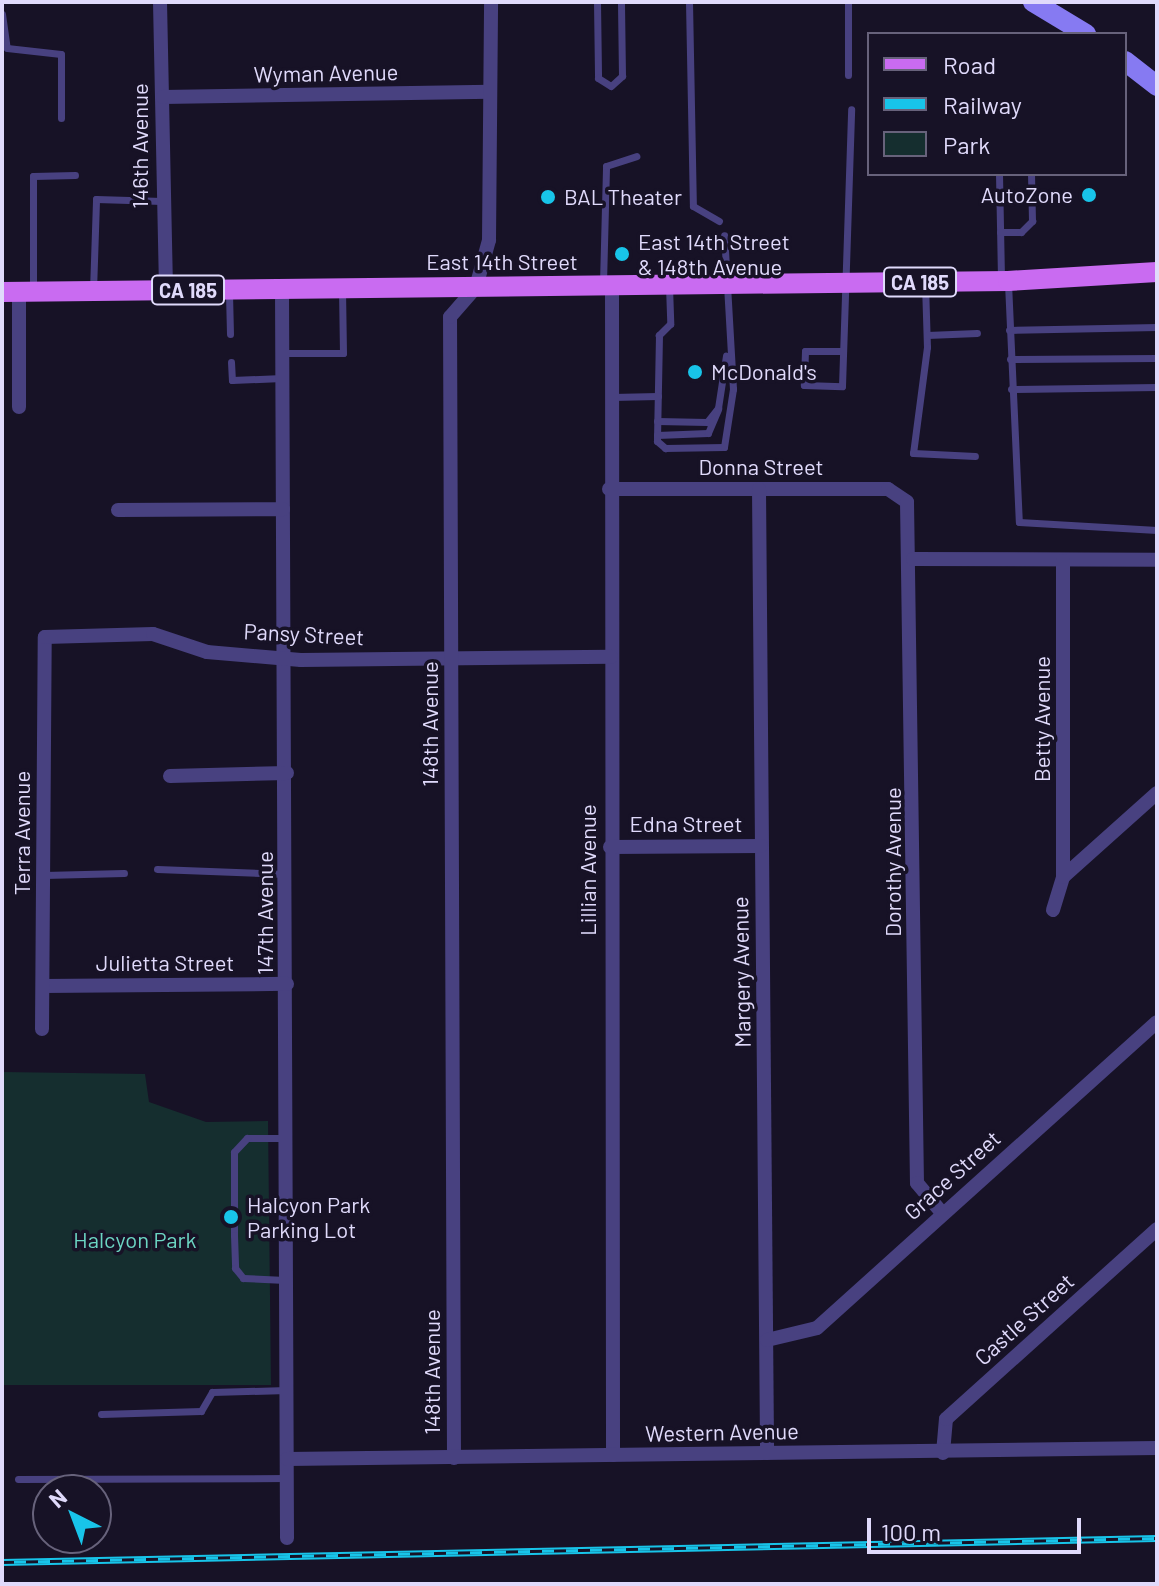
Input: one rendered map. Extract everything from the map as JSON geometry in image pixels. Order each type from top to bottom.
[{"type":"main road","points":[[1039,3],[1083,32]]},
{"type":"main road","points":[[1127,63],[1157,86]]},
{"type":"main road","name":"East 14th Street","points":[[18,292],[1004,281],[1153,275]]},
{"type":"street","name":"146th Avenue","points":[[160,2],[166,290]]},
{"type":"street","name":"148th Avenue","points":[[454,1458],[450,317],[476,287],[489,240],[491,2]]},
{"type":"street","name":"Wyman Avenue","points":[[163,97],[490,92]]},
{"type":"street","name":"Lillian Avenue","points":[[607,285],[610,397],[613,1455]]},
{"type":"street","name":"147th Avenue","points":[[282,289],[287,773],[284,1138],[287,1538]]},
{"type":"street","points":[[18,292],[19,407]]},
{"type":"street","name":"Donna Street","points":[[609,489],[888,489],[907,502]]},
{"type":"street","name":"Margery Avenue","points":[[759,489],[767,1453]]},
{"type":"street","name":"Dorothy Avenue","points":[[907,502],[913,559],[917,1183],[942,1213]]},
{"type":"street","points":[[118,510],[283,509]]},
{"type":"street","points":[[913,559],[1157,560]]},
{"type":"street","name":"Betty Avenue","points":[[1063,561],[1063,877]]},
{"type":"street","name":"Pansy Street","points":[[45,637],[153,634],[207,652],[285,655],[452,660],[611,657]]},
{"type":"street","name":"Terra Avenue","points":[[42,1029],[45,637]]},
{"type":"street","points":[[170,776],[287,773]]},
{"type":"street","points":[[1053,910],[1063,877],[1157,793]]},
{"type":"street","name":"Edna Street","points":[[610,847],[761,846]]},
{"type":"street","name":"Julietta Street","points":[[43,986],[287,984]]},
{"type":"street","name":"Grace Street","points":[[767,1340],[817,1328],[1157,1022]]},
{"type":"street","name":"Castle Street","points":[[943,1453],[946,1419],[1157,1229]]},
{"type":"street","name":"Western Avenue","points":[[287,1459],[1157,1448]]},
{"type":"lane","points":[[597,2],[598,78],[611,86],[622,76],[621,2]]},
{"type":"lane","points":[[689,2],[693,206],[719,221]]},
{"type":"lane","points":[[848,2],[848,75]]},
{"type":"lane","points":[[2,14],[7,48],[61,54],[61,118]]},
{"type":"lane","points":[[843,351],[805,351],[804,385],[842,386],[851,109]]},
{"type":"lane","points":[[607,285],[606,166],[636,156]]},
{"type":"lane","points":[[18,292],[33,176],[75,175]]},
{"type":"lane","points":[[999,176],[1019,522],[1157,530]]},
{"type":"lane","points":[[1000,232],[1028,229],[1031,176]]},
{"type":"lane","points":[[93,291],[96,199],[162,201]]},
{"type":"lane","points":[[657,435],[708,433],[718,408],[726,356],[724,235]]},
{"type":"lane","points":[[925,282],[927,335],[913,453],[975,456]]},
{"type":"lane","points":[[669,285],[657,421],[657,435],[665,448],[724,447],[733,389],[726,356]]},
{"type":"lane","points":[[282,353],[343,353],[342,288]]},
{"type":"lane","points":[[229,290],[230,334]]},
{"type":"lane","points":[[1009,330],[1157,327]]},
{"type":"lane","points":[[927,335],[977,333]]},
{"type":"lane","points":[[1010,359],[1157,358]]},
{"type":"lane","points":[[231,362],[232,380],[282,378]]},
{"type":"lane","points":[[1011,389],[1157,387]]},
{"type":"lane","points":[[610,397],[658,396]]},
{"type":"lane","points":[[657,421],[707,422],[718,408]]},
{"type":"lane","points":[[157,869],[287,874]]},
{"type":"lane","points":[[44,875],[124,873]]},
{"type":"lane","points":[[284,1138],[247,1138],[234,1152],[234,1235],[235,1268],[243,1278],[285,1280]]},
{"type":"lane","points":[[101,1414],[201,1411],[212,1392],[287,1390]]},
{"type":"lane","points":[[18,1479],[287,1478]]},
{"type":"green space","name":"Halcyon Park","points":[[2,1072],[145,1074],[149,1102],[206,1122],[268,1121],[271,1385],[2,1385]]},
{"type":"railway","points":[[2,1562],[1157,1538]]},
{"type":"place","name":"AutoZone","points":[[1089,195]]},
{"type":"place","name":"BAL Theater","points":[[548,197]]},
{"type":"place","name":"East 14th Street & 148th Avenue","points":[[622,254]]},
{"type":"place","name":"McDonald's","points":[[695,372]]},
{"type":"place","name":"Halcyon Park Parking Lot","points":[[231,1217]]}]
